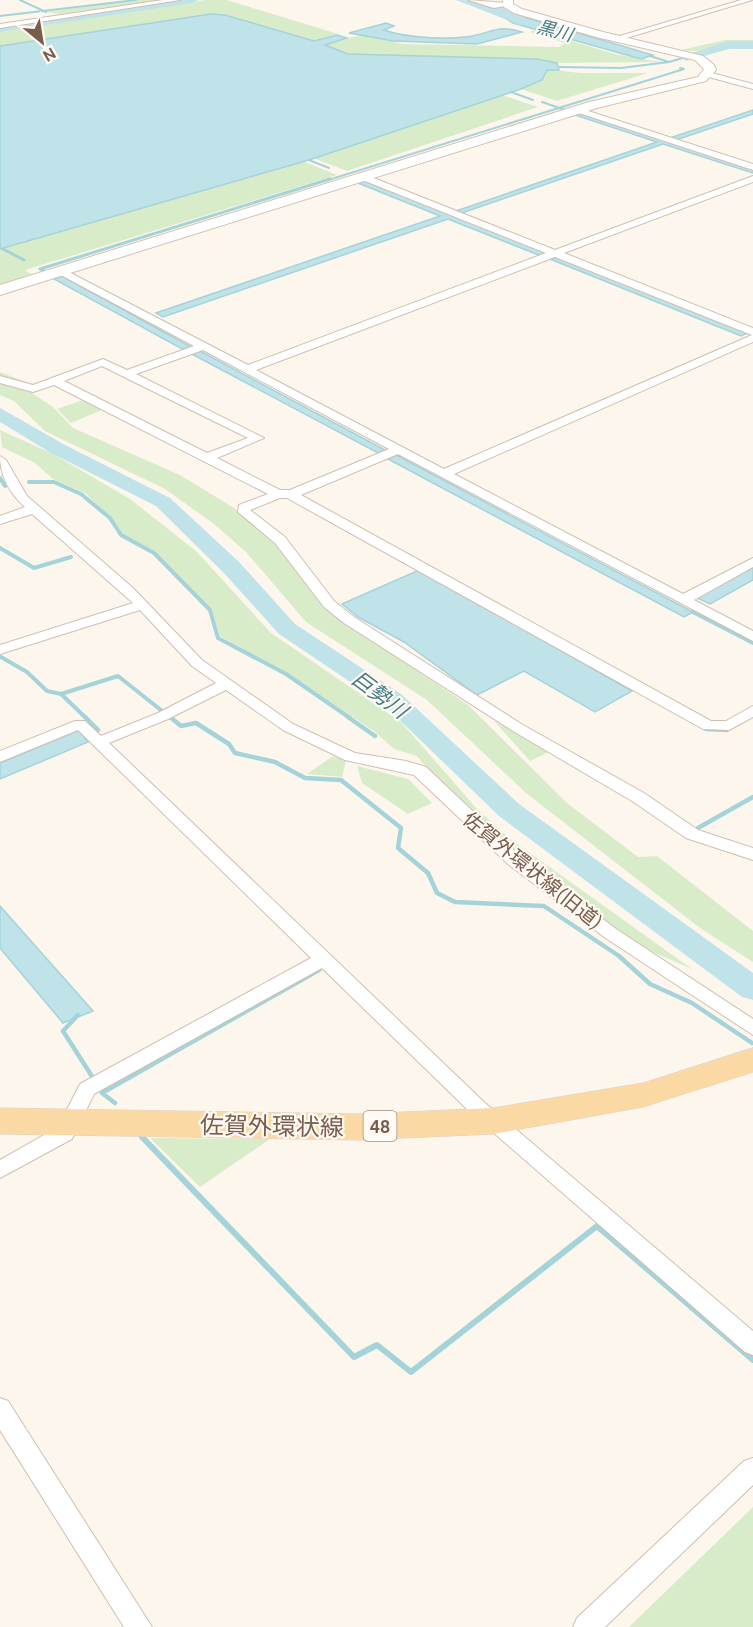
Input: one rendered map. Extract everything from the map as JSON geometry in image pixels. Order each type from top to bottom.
[{"type":"main road","name":"佐賀外環状線","points":[[0,1121],[68,1124],[359,1127],[493,1121],[643,1095],[753,1060]]},
{"type":"street","points":[[0,26],[177,0]]},
{"type":"street","points":[[471,0],[494,6]]},
{"type":"street","points":[[617,38],[749,0]]},
{"type":"street","points":[[477,10],[508,2],[518,11],[693,56],[710,67],[708,74]]},
{"type":"street","points":[[0,290],[579,110],[690,82],[708,74],[753,87]]},
{"type":"street","points":[[579,110],[753,167]]},
{"type":"street","points":[[363,177],[752,336]]},
{"type":"street","points":[[248,369],[753,179]]},
{"type":"street","points":[[61,271],[151,318],[196,349],[248,369],[391,453],[443,474],[753,637]]},
{"type":"street","points":[[443,474],[752,336]]},
{"type":"street","points":[[126,374],[196,349]]},
{"type":"street","points":[[0,379],[33,389],[103,362],[258,438],[209,458]]},
{"type":"street","points":[[55,381],[284,494],[708,726],[729,725],[753,711]]},
{"type":"street","points":[[391,453],[244,508],[244,512],[280,540],[329,604],[350,621],[508,722],[638,797],[692,834],[753,854]]},
{"type":"street","name":"佐賀外環状線(旧道)","points":[[0,460],[13,485],[33,510],[100,565],[157,619],[169,636],[197,663],[288,727],[351,758],[406,766],[420,771],[515,861],[610,933],[753,1028]]},
{"type":"street","points":[[0,520],[33,510]]},
{"type":"street","points":[[690,604],[753,562]]},
{"type":"street","points":[[1,650],[142,605]]},
{"type":"street","points":[[93,737],[168,714],[226,684]]},
{"type":"street","points":[[0,757],[80,724],[493,1121],[753,1345]]},
{"type":"street","points":[[0,1170],[65,1133],[87,1089],[323,959]]},
{"type":"street","points":[[0,1411],[139,1627]]},
{"type":"street","points":[[586,1627],[753,1469]]},
{"type":"green space","points":[[136,0],[161,0],[59,14],[46,12]]},
{"type":"green space","points":[[205,0],[227,0],[338,34],[311,41],[277,30],[0,65],[0,31]]},
{"type":"green space","points":[[535,30],[615,54],[661,62],[549,63],[547,69],[580,73],[648,73],[557,101],[521,89],[357,61],[325,45],[361,35],[403,44],[559,47],[565,43],[530,32]]},
{"type":"green space","points":[[725,40],[753,40],[753,44],[734,44],[698,51],[681,50]]},
{"type":"green space","points":[[502,95],[538,107],[347,171],[313,158],[278,151],[337,175],[25,270],[32,275],[0,285],[0,207]]},
{"type":"green space","points":[[0,372],[34,385],[29,391],[53,407],[73,428],[180,475],[234,508],[276,545],[331,613],[468,705],[567,803],[638,857],[657,856],[753,931],[753,962],[700,928],[526,793],[427,700],[306,622],[246,552],[214,524],[165,489],[45,431],[14,401],[0,395]]},
{"type":"green space","points":[[86,399],[104,409],[71,423],[57,409]]},
{"type":"green space","points":[[0,430],[53,454],[130,499],[196,551],[271,633],[401,722],[478,810],[509,838],[692,969],[639,946],[503,847],[440,785],[417,756],[394,749],[374,731],[287,673],[220,636],[212,610],[155,552],[122,534],[111,518],[85,493],[53,479],[35,463],[2,447]]},
{"type":"green space","points":[[494,721],[551,751],[530,761]]},
{"type":"green space","points":[[333,756],[346,761],[342,777],[307,774]]},
{"type":"green space","points":[[357,766],[408,779],[432,803],[408,814],[362,783]]},
{"type":"green space","points":[[150,1138],[270,1139],[200,1187]]},
{"type":"green space","points":[[753,1507],[753,1627],[629,1627]]},
{"type":"water","points":[[490,9],[653,55],[641,59],[513,23]]},
{"type":"water","points":[[211,14],[225,15],[314,41],[337,35],[347,38],[325,45],[348,54],[536,59],[557,63],[559,70],[547,70],[542,80],[521,89],[309,160],[0,249],[0,46]]},
{"type":"water","points":[[386,23],[394,26],[384,30],[428,38],[472,36],[502,29],[522,32],[477,44],[393,41],[349,33]]},
{"type":"water","points":[[753,110],[753,114],[670,142],[753,169],[753,173],[663,144],[462,213],[456,211],[657,142],[575,115],[581,113],[664,140]]},
{"type":"water","points":[[365,181],[548,253],[541,256],[448,219],[163,317],[156,313],[440,216],[358,183]]},
{"type":"water","points":[[557,257],[748,333],[741,336],[550,259]]},
{"type":"water","points":[[62,276],[191,347],[184,350],[54,279]]},
{"type":"water","points":[[200,351],[385,450],[378,453],[192,354]]},
{"type":"water","points":[[396,455],[693,612],[684,617],[388,459]]},
{"type":"water","points":[[753,567],[753,580],[710,604],[697,598]]},
{"type":"water","points":[[419,570],[632,691],[595,712],[524,671],[477,695],[404,642],[358,617],[342,604]]},
{"type":"water","points":[[79,730],[88,742],[0,779],[0,763]]},
{"type":"water","points":[[0,906],[93,1011],[63,1023],[0,948]]},
{"type":"waterway","points":[[20,0],[44,11]]},
{"type":"waterway","points":[[44,11],[136,0]]},
{"type":"waterway","name":"黒川","points":[[0,28],[192,0]]},
{"type":"waterway","name":"黒川","points":[[462,0],[501,11],[524,22]]},
{"type":"waterway","points":[[0,16],[44,11]]},
{"type":"waterway","name":"黒川","points":[[686,57],[729,45],[753,45]]},
{"type":"waterway","points":[[650,56],[669,62]]},
{"type":"waterway","points":[[669,62],[686,57]]},
{"type":"waterway","points":[[559,67],[621,68],[669,62]]},
{"type":"waterway","points":[[559,108],[684,69],[680,68]]},
{"type":"waterway","points":[[511,92],[533,100]]},
{"type":"waterway","points":[[542,102],[559,108]]},
{"type":"waterway","points":[[325,181],[559,108]]},
{"type":"waterway","points":[[559,108],[565,110]]},
{"type":"waterway","points":[[309,160],[329,168]]},
{"type":"waterway","points":[[44,271],[40,269],[330,179]]},
{"type":"waterway","points":[[3,249],[24,260]]},
{"type":"waterway","name":"巨勢川","points":[[0,414],[58,449],[163,502],[231,567],[287,629],[392,699],[509,810],[753,989]]},
{"type":"waterway","points":[[0,478],[5,486]]},
{"type":"waterway","points":[[29,482],[54,482],[81,494],[110,518],[121,535],[154,553],[210,610],[218,638],[286,674],[350,718]]},
{"type":"waterway","points":[[0,548],[34,568],[71,557]]},
{"type":"waterway","points":[[693,612],[753,643]]},
{"type":"waterway","points":[[1,657],[27,672],[47,691],[61,694]]},
{"type":"waterway","points":[[61,694],[118,676],[171,718]]},
{"type":"waterway","points":[[61,694],[86,718]]},
{"type":"waterway","points":[[170,717],[181,726],[196,723],[229,744],[235,753],[275,762],[305,778],[341,780],[401,828],[398,848],[428,873],[437,893],[455,902],[544,906],[619,956],[650,984],[692,1003],[752,1043]]},
{"type":"waterway","points":[[348,717],[375,736]]},
{"type":"waterway","points":[[86,718],[98,730],[91,733]]},
{"type":"waterway","points":[[706,729],[727,730]]},
{"type":"waterway","points":[[698,828],[753,797]]},
{"type":"waterway","points":[[115,1103],[102,1093],[319,970]]},
{"type":"waterway","points":[[78,1015],[63,1031],[93,1078]]},
{"type":"waterway","points":[[142,1137],[354,1357],[377,1345],[411,1372],[597,1226],[753,1360]]}]
